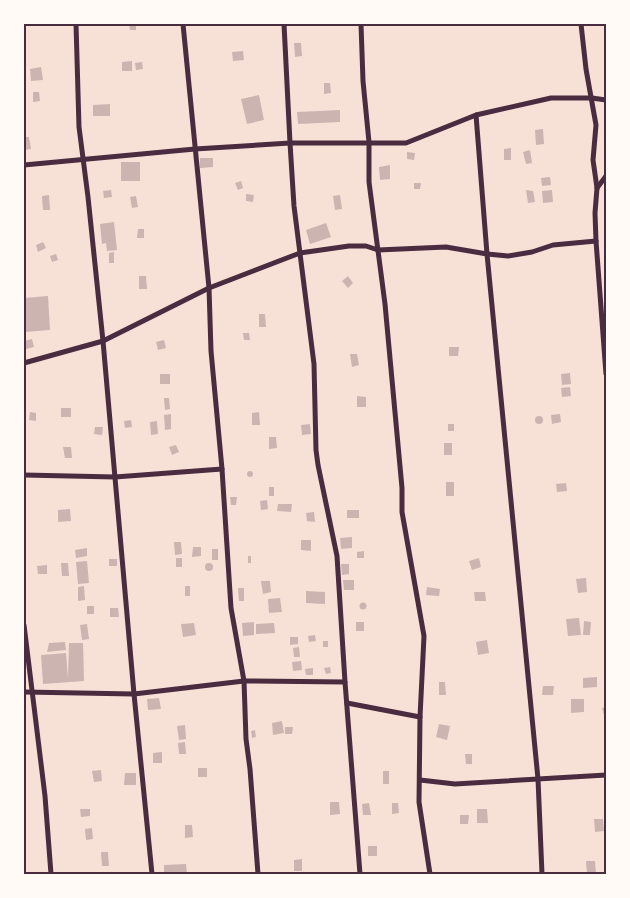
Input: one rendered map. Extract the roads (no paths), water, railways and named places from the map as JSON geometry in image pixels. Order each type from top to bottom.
[{"type":"street","points":[[76,24],[78,128],[103,341],[152,874]]},
{"type":"street","points":[[182,24],[208,288],[231,608],[244,681],[246,744],[250,769],[258,874]]},
{"type":"street","points":[[284,24],[294,206],[314,364],[316,450],[337,556],[360,874]]},
{"type":"street","points":[[362,24],[363,81],[369,142],[371,207],[378,250],[402,488],[402,512],[424,636],[420,717],[419,802],[430,874]]},
{"type":"street","points":[[581,24],[596,130],[593,160],[596,188],[596,241],[606,374]]},
{"type":"street","points":[[24,165],[195,149],[290,143],[406,142],[476,115],[551,98],[606,100]]},
{"type":"street","points":[[476,115],[487,254],[538,779],[542,874]]},
{"type":"street","points":[[596,188],[606,176]]},
{"type":"street","points":[[24,363],[103,341],[208,288],[300,253],[349,246],[366,246],[378,250],[446,246],[508,256],[532,252],[554,245],[596,241]]},
{"type":"street","points":[[24,475],[115,477],[222,469]]},
{"type":"street","points":[[24,625],[45,796],[51,874]]},
{"type":"street","points":[[24,692],[134,694],[244,681],[345,682]]},
{"type":"street","points":[[347,703],[420,717]]},
{"type":"street","points":[[420,780],[455,784],[606,775]]}]
